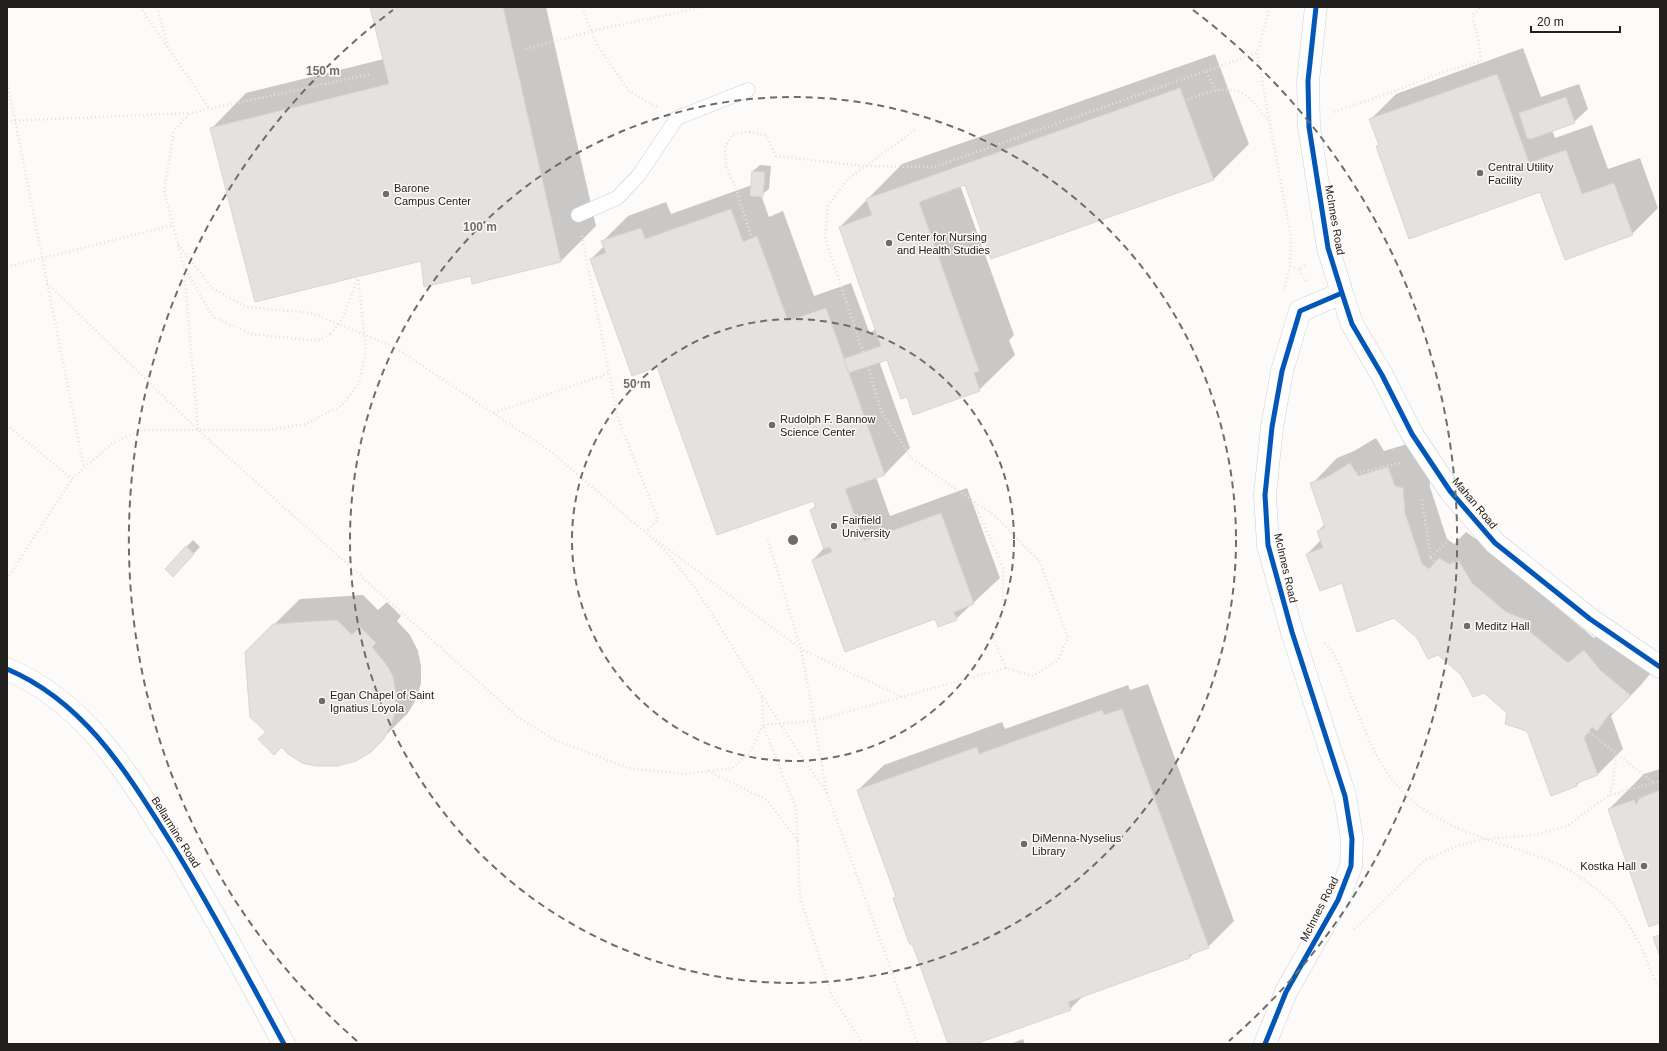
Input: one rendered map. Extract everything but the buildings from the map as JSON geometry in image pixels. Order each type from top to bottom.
[{"type":"street","name":"McInnes Road","points":[[1265,1044],[1286,992],[1338,900],[1351,866],[1352,839],[1345,796],[1292,632],[1268,545],[1265,495],[1272,427],[1282,371],[1300,311],[1342,294],[1328,248],[1309,120],[1308,82],[1316,7]]},
{"type":"street","name":"Mahan Road","points":[[1342,294],[1352,324],[1382,375],[1412,434],[1450,491],[1496,543],[1590,619],[1660,667]]},
{"type":"street","name":"Bellarmine Road","points":[[7,670],[28,678],[64,704],[93,731],[117,761],[203,894],[284,1044]]},
{"type":"lane","points":[[578,215],[617,198],[639,175],[677,118],[748,90]]},
{"type":"path","points":[[140,7],[210,108]]},
{"type":"path","points":[[157,7],[169,49]]},
{"type":"path","points":[[582,7],[597,45],[629,91],[677,118]]},
{"type":"path","points":[[526,48],[592,31],[703,7]]},
{"type":"path","points":[[1309,120],[1390,93],[1440,73],[1481,61],[1480,42],[1472,15],[1480,10],[1479,7]]},
{"type":"path","points":[[752,239],[735,186],[726,166],[725,147],[733,134],[750,132],[766,135],[776,156],[864,166],[934,167],[1257,53]]},
{"type":"path","points":[[1206,72],[1216,90]]},
{"type":"path","points":[[7,121],[190,113],[372,74]]},
{"type":"path","points":[[7,80],[84,468]]},
{"type":"path","points":[[1184,101],[1216,90],[1232,89],[1246,96],[1270,123]]},
{"type":"path","points":[[190,113],[174,131],[164,191],[184,267],[198,430]]},
{"type":"path","points":[[863,352],[825,238],[828,205],[849,178],[914,130]]},
{"type":"path","points":[[578,215],[618,418],[658,519],[645,532]]},
{"type":"path","points":[[7,266],[173,225]]},
{"type":"path","points":[[178,244],[212,288],[246,307],[312,313],[394,347],[550,451],[655,540],[697,590],[762,697],[827,793]]},
{"type":"path","points":[[1290,266],[1299,269]]},
{"type":"path","points":[[7,579],[72,479],[110,444],[141,430],[268,430],[306,424],[342,405],[359,383],[366,352],[358,276],[344,316],[331,334],[317,341],[252,334],[213,317],[184,267]]},
{"type":"path","points":[[47,283],[198,430],[519,718],[555,740],[629,768],[683,774],[732,768],[750,754],[763,725]]},
{"type":"path","points":[[763,725],[814,721],[1006,668],[1033,676],[1058,660],[1068,638],[1040,562],[994,515],[912,459],[881,410],[868,366]]},
{"type":"path","points":[[494,414],[609,373]]},
{"type":"path","points":[[7,425],[72,479]]},
{"type":"path","points":[[1356,473],[1403,462]]},
{"type":"path","points":[[973,500],[1003,568],[1003,609],[993,638],[1006,668]]},
{"type":"path","points":[[645,532],[801,649],[902,697]]},
{"type":"path","points":[[768,540],[801,649],[827,793],[918,1044]]},
{"type":"path","points":[[1430,558],[1435,562]]},
{"type":"path","points":[[1292,632],[1307,628],[1330,648],[1340,668],[1372,748],[1386,772],[1409,798],[1443,822],[1484,839],[1544,859],[1579,876],[1610,901],[1625,918],[1637,939],[1652,977],[1660,988]]},
{"type":"path","points":[[762,697],[763,725],[796,808],[800,897],[802,904],[832,996],[863,1044]]},
{"type":"path","points":[[1589,732],[1654,783]]},
{"type":"path","points":[[1608,796],[1613,782],[1616,753]]},
{"type":"path","points":[[708,771],[767,800],[798,841]]},
{"type":"path","points":[[1348,932],[1361,924],[1425,860],[1457,846],[1484,839],[1534,835],[1567,826],[1608,796],[1660,781]]},
{"type":"cycle path","points":[[1265,1044],[1286,992],[1338,900],[1351,866],[1352,839],[1345,796],[1292,632],[1268,545],[1265,495],[1272,427],[1282,371],[1300,311],[1342,293],[1328,248],[1309,127],[1308,81],[1316,7]]},
{"type":"cycle path","points":[[1342,293],[1352,324],[1382,375],[1412,434],[1450,491],[1495,543],[1590,619],[1660,667]]},
{"type":"cycle path","points":[[7,669],[35,683],[59,700],[82,720],[120,765],[154,815],[200,891],[284,1044]]},
{"type":"place","name":"Central Utility Facility","points":[[1480,173]]},
{"type":"place","name":"Barone Campus Center","points":[[386,194]]},
{"type":"place","name":"Center for Nursing and Health Studies","points":[[889,243]]},
{"type":"place","name":"Rudolph F. Bannow Science Center","points":[[772,425]]},
{"type":"place","name":"Fairfield University","points":[[834,526]]},
{"type":"place","name":"Meditz Hall","points":[[1467,626]]},
{"type":"place","name":"Egan Chapel of Saint Ignatius Loyola","points":[[322,701]]},
{"type":"place","name":"DiMenna-Nyselius Library","points":[[1024,844]]},
{"type":"place","name":"Kostka Hall","points":[[1644,866]]}]
